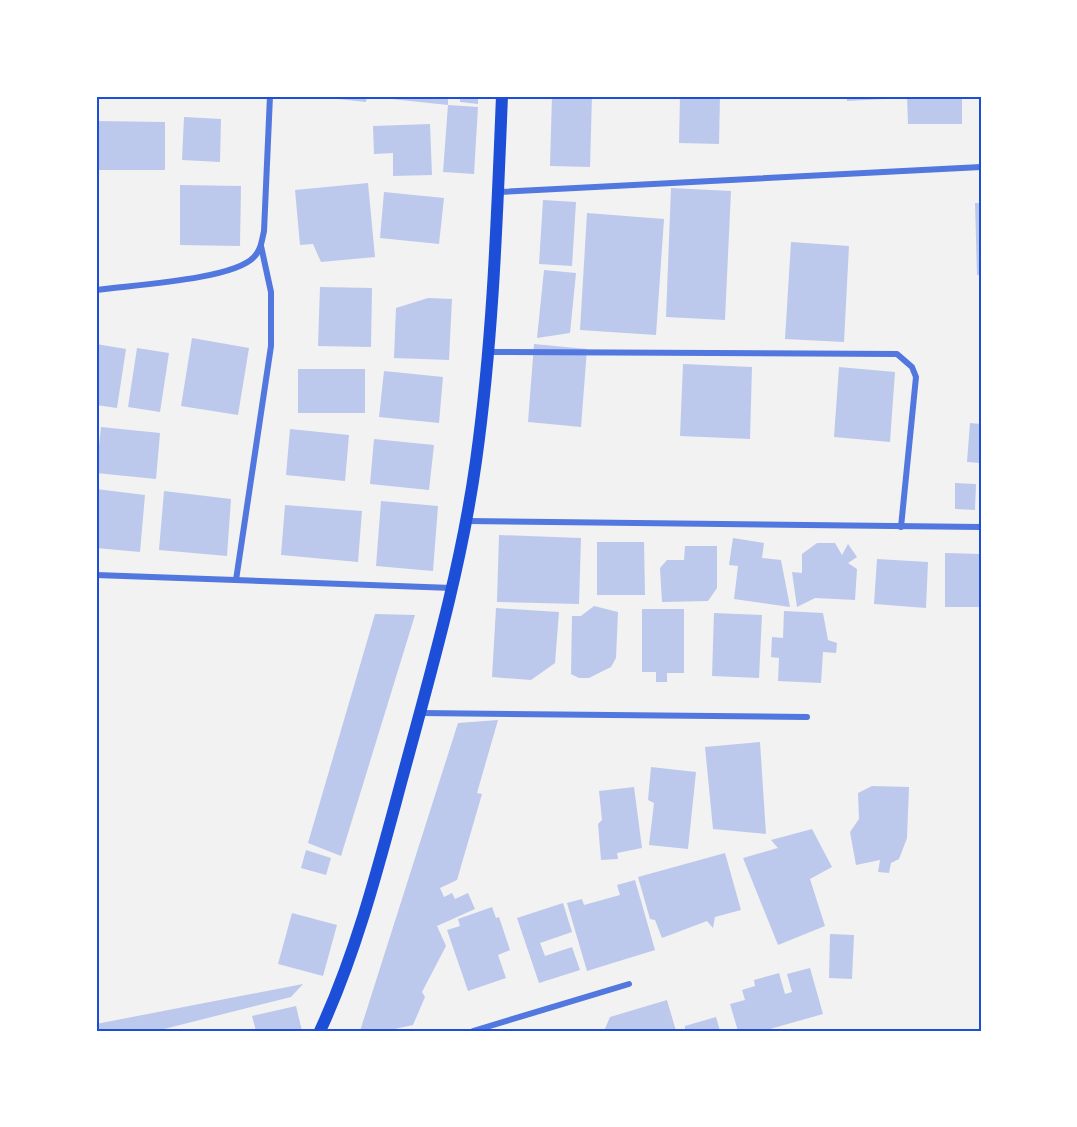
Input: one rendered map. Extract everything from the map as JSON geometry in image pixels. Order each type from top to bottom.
[{"type":"main road","points":[[320,1031],[358,932],[420,713],[452,588],[466,521],[489,352],[502,96]]},
{"type":"street","points":[[96,290],[215,274],[240,267],[254,257],[261,246],[264,231],[270,96]]},
{"type":"street","points":[[498,192],[981,167]]},
{"type":"street","points":[[236,580],[271,346],[271,292],[261,246]]},
{"type":"street","points":[[489,352],[897,354],[912,367],[916,377],[901,527]]},
{"type":"street","points":[[466,521],[981,527]]},
{"type":"street","points":[[96,575],[452,588]]},
{"type":"street","points":[[420,713],[807,717]]},
{"type":"street","points":[[473,1031],[629,984]]},
{"type":"building","points":[[310,96],[367,96],[366,102]]},
{"type":"building","points":[[382,96],[448,96],[448,105],[382,98]]},
{"type":"building","points":[[460,96],[478,96],[478,104],[460,102]]},
{"type":"building","points":[[552,96],[592,96],[590,167],[550,166]]},
{"type":"building","points":[[680,96],[720,96],[719,144],[679,143]]},
{"type":"building","points":[[847,96],[903,96],[903,98],[847,101]]},
{"type":"building","points":[[907,96],[962,96],[962,124],[908,124]]},
{"type":"building","points":[[448,105],[478,107],[474,174],[443,172]]},
{"type":"building","points":[[184,117],[221,119],[220,162],[182,160]]},
{"type":"building","points":[[96,121],[165,122],[165,170],[96,170]]},
{"type":"building","points":[[430,124],[432,175],[393,176],[393,153],[374,154],[373,126]]},
{"type":"building","points":[[368,183],[375,257],[321,262],[313,244],[300,245],[295,190]]},
{"type":"building","points":[[180,185],[241,186],[240,246],[180,245]]},
{"type":"building","points":[[671,188],[731,191],[725,320],[666,317]]},
{"type":"building","points":[[384,192],[444,198],[439,244],[380,238]]},
{"type":"building","points":[[543,200],[576,202],[572,266],[539,264]]},
{"type":"building","points":[[975,203],[981,203],[981,275],[977,275]]},
{"type":"building","points":[[587,213],[664,219],[656,335],[580,330]]},
{"type":"building","points":[[791,242],[849,246],[844,342],[785,339]]},
{"type":"building","points":[[544,270],[576,273],[570,333],[537,338]]},
{"type":"building","points":[[320,287],[372,288],[371,347],[318,346]]},
{"type":"building","points":[[428,298],[452,299],[449,360],[394,358],[396,308]]},
{"type":"building","points":[[192,338],[249,348],[238,415],[181,406]]},
{"type":"building","points":[[96,344],[126,349],[117,408],[96,405]]},
{"type":"building","points":[[534,344],[587,349],[581,427],[528,422]]},
{"type":"building","points":[[137,348],[169,353],[160,412],[128,407]]},
{"type":"building","points":[[683,364],[752,367],[750,439],[680,436]]},
{"type":"building","points":[[839,367],[895,372],[890,442],[834,437]]},
{"type":"building","points":[[298,369],[365,369],[365,413],[298,413]]},
{"type":"building","points":[[384,371],[443,377],[439,423],[379,417]]},
{"type":"building","points":[[970,423],[981,424],[981,463],[967,462]]},
{"type":"building","points":[[101,427],[160,433],[156,479],[96,473]]},
{"type":"building","points":[[290,429],[349,435],[345,481],[286,475]]},
{"type":"building","points":[[374,439],[434,445],[429,490],[370,484]]},
{"type":"building","points":[[955,483],[976,484],[975,510],[955,509]]},
{"type":"building","points":[[96,489],[145,495],[140,552],[96,548]]},
{"type":"building","points":[[164,491],[231,499],[227,556],[159,550]]},
{"type":"building","points":[[381,501],[438,506],[433,571],[376,566]]},
{"type":"building","points":[[285,505],[362,511],[358,562],[281,555]]},
{"type":"building","points":[[499,535],[581,538],[579,604],[497,602]]},
{"type":"building","points":[[733,538],[764,543],[762,558],[781,560],[790,607],[734,599],[738,566],[729,565]]},
{"type":"building","points":[[597,542],[644,542],[645,595],[597,595]]},
{"type":"building","points":[[817,543],[835,543],[842,555],[848,544],[857,557],[848,563],[857,569],[855,600],[815,598],[797,607],[792,572],[802,573],[802,554]]},
{"type":"building","points":[[685,546],[717,546],[717,588],[708,601],[662,602],[660,568],[667,560],[684,560]]},
{"type":"building","points":[[945,553],[981,554],[981,607],[945,607]]},
{"type":"building","points":[[877,559],[928,562],[926,608],[874,604]]},
{"type":"building","points":[[594,606],[618,612],[616,658],[611,667],[589,678],[579,678],[571,674],[572,616],[581,616]]},
{"type":"building","points":[[496,608],[559,612],[555,663],[531,680],[492,677]]},
{"type":"building","points":[[642,609],[684,609],[684,673],[667,673],[667,682],[656,682],[656,672],[642,672]]},
{"type":"building","points":[[784,611],[823,613],[828,640],[837,643],[836,653],[823,652],[821,683],[778,681],[779,658],[771,657],[772,637],[783,638]]},
{"type":"building","points":[[714,613],[762,615],[759,678],[712,676]]},
{"type":"building","points":[[375,614],[415,615],[341,856],[308,843]]},
{"type":"building","points":[[498,720],[477,793],[482,794],[457,880],[440,888],[444,897],[452,893],[455,899],[468,893],[475,909],[437,926],[446,946],[422,992],[425,997],[413,1025],[385,1031],[360,1031],[458,723]]},
{"type":"building","points":[[760,742],[766,834],[713,829],[705,747]]},
{"type":"building","points":[[651,767],[696,772],[688,849],[649,845],[654,803],[648,800]]},
{"type":"building","points":[[872,786],[909,787],[907,838],[899,859],[891,863],[889,873],[878,872],[880,860],[856,865],[850,832],[859,819],[858,793]]},
{"type":"building","points":[[634,787],[642,848],[617,853],[618,859],[601,860],[598,824],[602,820],[599,791]]},
{"type":"building","points":[[812,829],[832,867],[810,879],[825,926],[778,945],[743,858],[778,848],[771,840]]},
{"type":"building","points":[[306,850],[331,858],[326,875],[301,868]]},
{"type":"building","points":[[725,853],[741,910],[715,917],[713,928],[707,921],[662,938],[655,920],[650,919],[638,877]]},
{"type":"building","points":[[635,880],[655,950],[587,971],[567,903],[582,899],[584,905],[620,895],[617,885]]},
{"type":"building","points":[[563,903],[572,932],[540,943],[545,956],[572,947],[580,970],[539,983],[517,918]]},
{"type":"building","points":[[492,907],[496,918],[499,917],[510,950],[498,955],[506,978],[468,991],[447,930],[460,926],[458,919]]},
{"type":"building","points":[[292,913],[337,925],[323,976],[278,964]]},
{"type":"building","points":[[830,934],[854,935],[852,979],[829,978]]},
{"type":"building","points":[[810,968],[823,1014],[763,1031],[738,1031],[730,1004],[745,1000],[742,990],[755,986],[754,980],[779,973],[785,994],[792,992],[787,974]]},
{"type":"building","points":[[303,984],[291,997],[164,1029],[164,1031],[96,1031],[96,1024]]},
{"type":"building","points":[[667,1000],[676,1031],[604,1031],[610,1017]]},
{"type":"building","points":[[296,1006],[302,1031],[256,1031],[252,1016]]},
{"type":"building","points":[[716,1017],[720,1031],[685,1031],[685,1026]]}]
